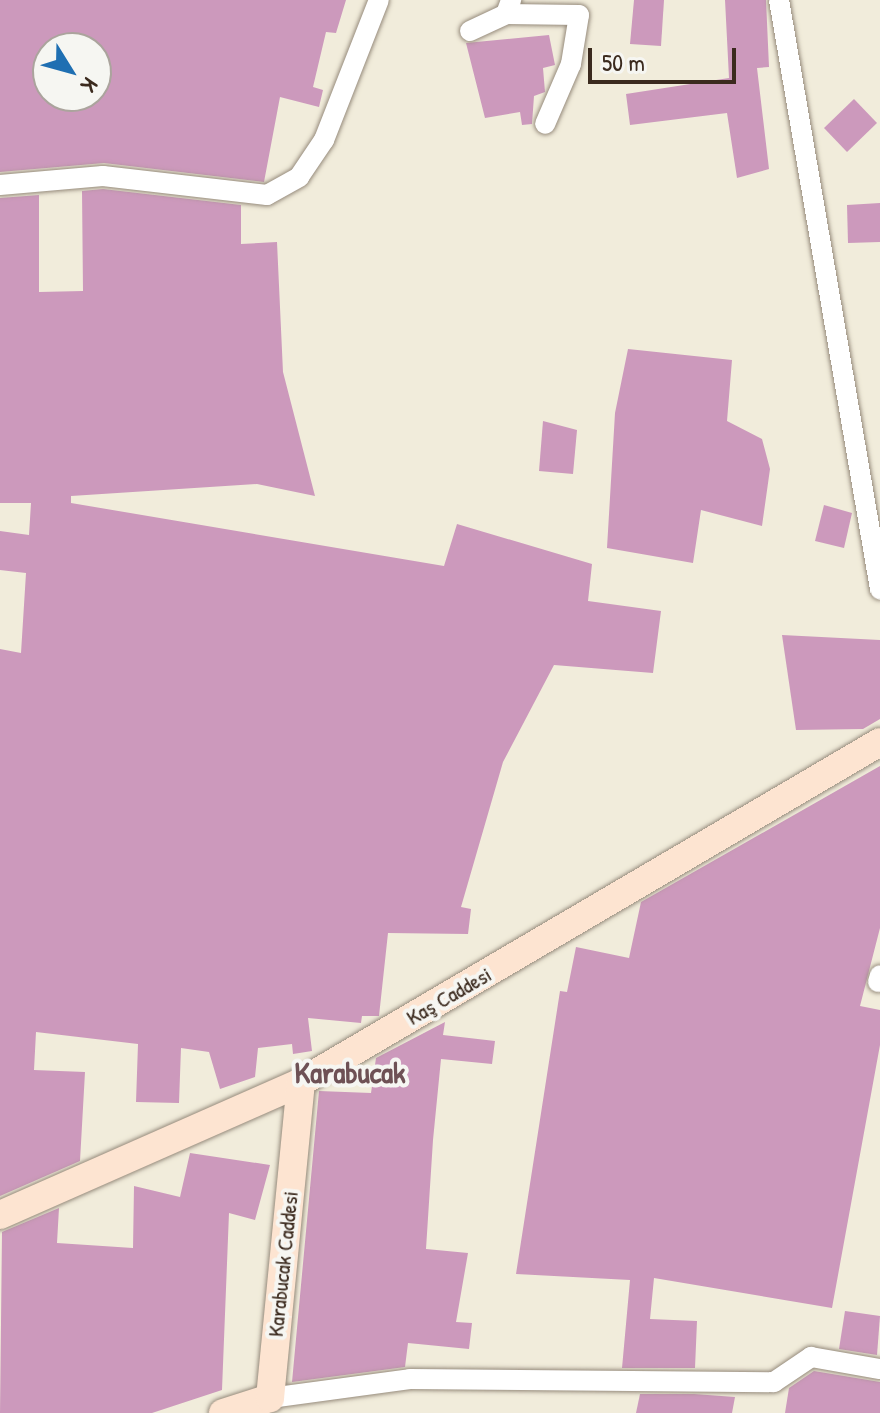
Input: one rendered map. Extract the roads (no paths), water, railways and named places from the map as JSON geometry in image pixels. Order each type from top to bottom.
[{"type":"street","points":[[0,185],[103,176],[267,195],[299,177],[324,140],[379,0]]},
{"type":"street","points":[[779,0],[880,589]]},
{"type":"street","points":[[470,31],[509,7],[579,15],[571,64],[545,124]]},
{"type":"street","name":"Kaş Caddesi","points":[[0,1215],[301,1082],[880,742]]},
{"type":"street","name":"Karabucak Caddesi","points":[[270,1398],[301,1082]]},
{"type":"street","points":[[223,1413],[270,1398],[410,1379],[774,1382],[811,1357],[880,1369]]},
{"type":"district","name":"Karabucak","points":[[350,1072]]}]
